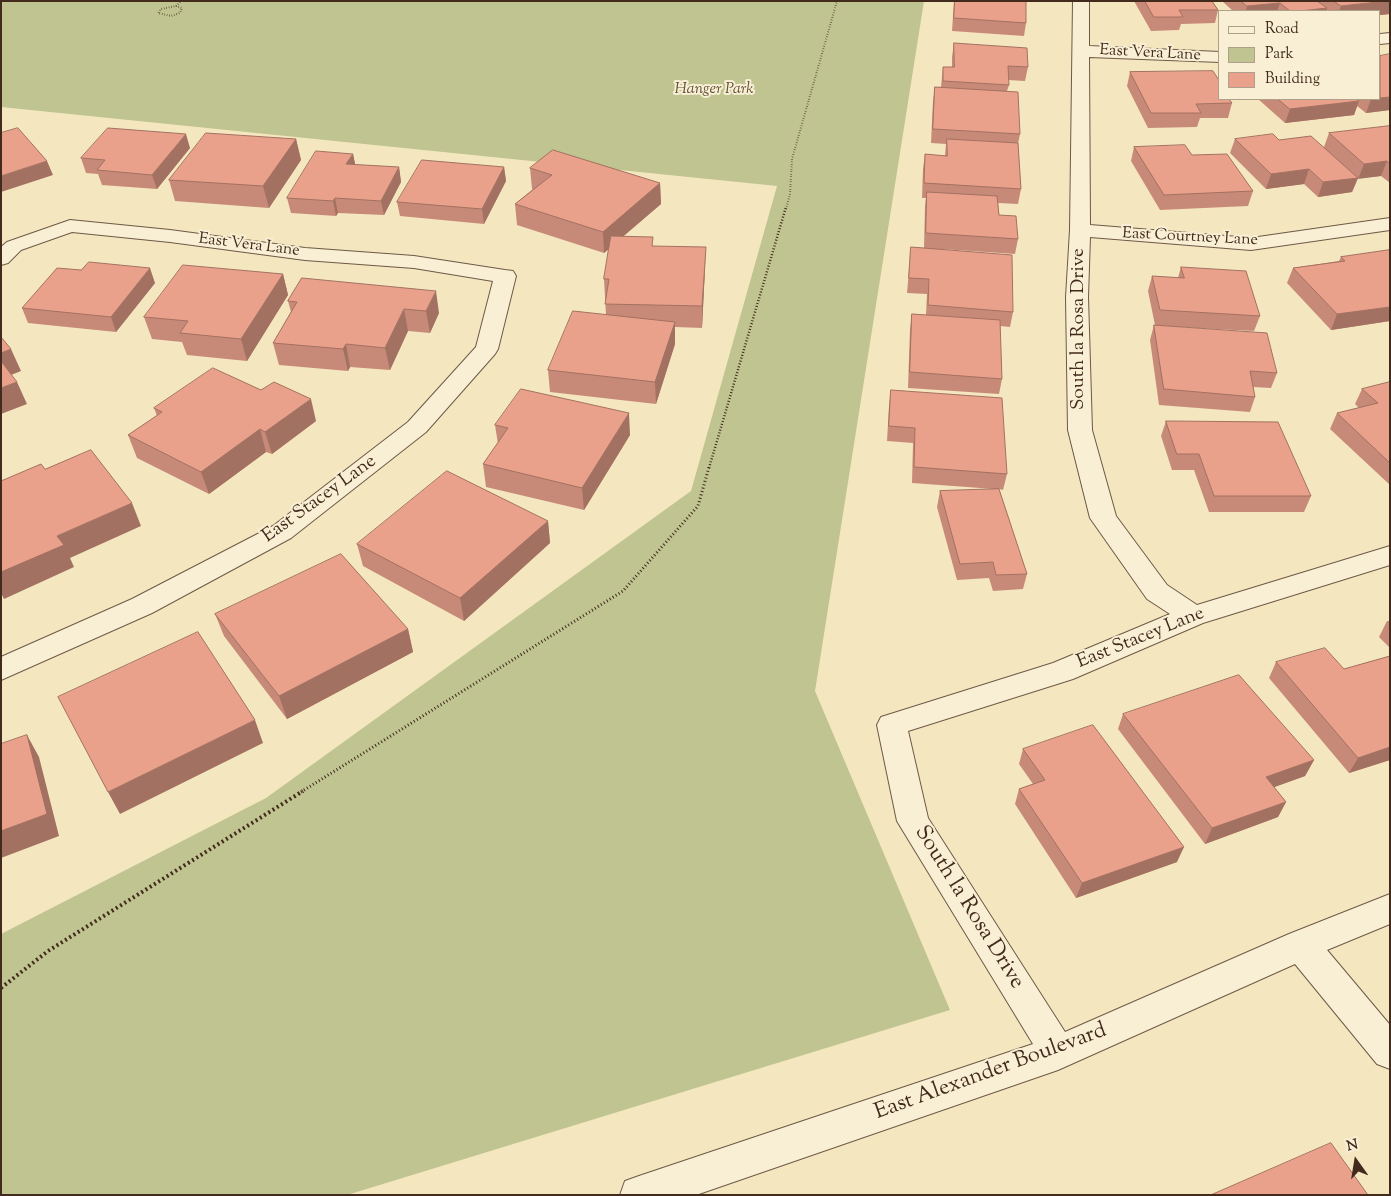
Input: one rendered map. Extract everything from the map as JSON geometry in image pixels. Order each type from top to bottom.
[{"type":"street","name":"South la Rosa Drive","points":[[1081,1],[1080,230],[1077,297],[1080,430],[1103,518],[1157,592],[1193,616]]},
{"type":"street","name":"East Vera Lane","points":[[1080,51],[1218,57]]},
{"type":"street","name":"East Courtney Lane","points":[[1080,230],[1251,244],[1390,224]]},
{"type":"street","name":"East Vera Lane","points":[[1,259],[14,246],[70,226],[170,236],[305,254],[414,262],[505,276]]},
{"type":"street","name":"East Stacey Lane","points":[[1,669],[142,606],[282,532],[410,433],[487,349],[505,276]]},
{"type":"street","name":"East Stacey Lane","points":[[892,725],[1064,671],[1193,616],[1390,555]]},
{"type":"street","name":"South la Rosa Drive","points":[[892,725],[914,821],[1058,1053]]},
{"type":"street","name":"East Alexander Boulevard","points":[[639,1195],[1058,1053],[1301,945],[1390,909]]},
{"type":"street","points":[[1301,945],[1390,1052]]},
{"type":"path","points":[[176,6],[182,8],[180,13],[167,16],[159,14],[159,11],[164,8],[176,6],[181,1]]},
{"type":"path","points":[[1,988],[48,951],[623,591],[698,506],[790,194],[792,159],[837,1]]},
{"type":"green space","name":"Hanger Park","points":[[1,1],[924,1],[815,691],[950,1010],[347,1195],[1,1195],[1,934],[266,798],[691,491],[777,186],[1,107]]},
{"type":"building","points":[[955,1],[1026,1],[1026,23],[954,18]]},
{"type":"building","points":[[1145,1],[1212,1],[1218,10],[1179,10],[1183,17],[1154,17]]},
{"type":"building","points":[[1241,1],[1317,1],[1327,8],[1289,10],[1280,3],[1247,6]]},
{"type":"building","points":[[1334,1],[1387,1],[1341,6]]},
{"type":"building","points":[[954,43],[1027,48],[1028,67],[1008,66],[1009,85],[943,81],[943,67],[954,67]]},
{"type":"building","points":[[1390,54],[1390,97],[1381,98],[1381,56]]},
{"type":"building","points":[[1213,71],[1218,79],[1218,100],[1230,100],[1232,103],[1196,104],[1201,113],[1151,113],[1130,72]]},
{"type":"building","points":[[935,87],[1018,92],[1020,134],[933,129]]},
{"type":"building","points":[[1279,100],[1359,101],[1290,109]]},
{"type":"building","points":[[1390,126],[1390,164],[1387,161],[1364,164],[1329,133]]},
{"type":"building","points":[[18,128],[47,161],[1,176],[1,133]]},
{"type":"building","points":[[108,128],[186,134],[152,175],[97,170],[105,160],[81,158]]},
{"type":"building","points":[[206,133],[296,139],[263,186],[169,180]]},
{"type":"building","points":[[1273,134],[1279,140],[1311,136],[1358,178],[1323,182],[1309,169],[1271,174],[1235,139]]},
{"type":"building","points":[[947,139],[1018,143],[1021,189],[924,183],[925,154],[947,156]]},
{"type":"building","points":[[1185,145],[1192,155],[1227,154],[1253,191],[1164,195],[1134,147]]},
{"type":"building","points":[[553,150],[660,183],[603,232],[515,204],[552,175],[530,168]]},
{"type":"building","points":[[316,151],[353,154],[346,164],[399,167],[381,201],[335,198],[333,201],[287,198]]},
{"type":"building","points":[[422,160],[504,167],[482,209],[397,202]]},
{"type":"building","points":[[927,192],[997,196],[999,215],[1016,216],[1018,239],[926,233]]},
{"type":"building","points":[[611,236],[653,237],[652,246],[706,247],[702,306],[605,304],[609,279],[604,279]]},
{"type":"building","points":[[911,247],[1012,255],[1013,312],[928,305],[929,279],[909,278]]},
{"type":"building","points":[[1390,250],[1390,307],[1337,314],[1293,268],[1345,261],[1341,257]]},
{"type":"building","points":[[89,262],[150,268],[111,317],[22,308],[57,268],[81,270]]},
{"type":"building","points":[[183,265],[283,274],[241,339],[180,333],[188,321],[144,317]]},
{"type":"building","points":[[1181,267],[1246,271],[1260,316],[1160,310],[1152,276],[1184,278]]},
{"type":"building","points":[[302,278],[436,291],[426,311],[404,309],[385,348],[346,344],[343,349],[273,343],[297,302],[288,301]]},
{"type":"building","points":[[573,311],[675,322],[655,382],[548,370]]},
{"type":"building","points":[[912,314],[1000,320],[1002,379],[910,372]]},
{"type":"building","points":[[1154,325],[1267,333],[1277,373],[1250,371],[1255,397],[1164,389]]},
{"type":"building","points":[[1,337],[11,349],[1,353]]},
{"type":"building","points":[[1,361],[17,382],[1,388]]},
{"type":"building","points":[[213,368],[261,390],[274,382],[311,399],[265,432],[260,429],[201,472],[128,435],[162,412],[154,408]]},
{"type":"building","points":[[1390,382],[1390,463],[1337,413],[1378,403],[1362,389]]},
{"type":"building","points":[[521,389],[629,413],[582,488],[483,464],[508,428],[495,425]]},
{"type":"building","points":[[891,390],[1002,398],[1007,474],[914,467],[915,428],[889,426]]},
{"type":"building","points":[[1166,421],[1278,422],[1311,496],[1214,496],[1199,454],[1177,454]]},
{"type":"building","points":[[91,450],[132,503],[57,536],[64,545],[1,572],[1,481],[41,464],[45,469]]},
{"type":"building","points":[[447,471],[548,521],[460,598],[357,544]]},
{"type":"building","points":[[999,489],[1027,574],[996,575],[993,562],[960,564],[940,491]]},
{"type":"building","points":[[341,554],[408,629],[279,696],[215,614]]},
{"type":"building","points":[[198,632],[255,720],[108,792],[58,697]]},
{"type":"building","points":[[1325,648],[1344,669],[1390,656],[1390,747],[1358,758],[1276,662]]},
{"type":"building","points":[[1239,675],[1314,760],[1266,777],[1286,802],[1212,828],[1123,714]]},
{"type":"building","points":[[1093,725],[1184,847],[1082,883],[1019,789],[1045,780],[1023,749]]},
{"type":"building","points":[[27,735],[47,814],[1,831],[1,744]]},
{"type":"building","points":[[1331,1143],[1368,1195],[1211,1195]]}]
